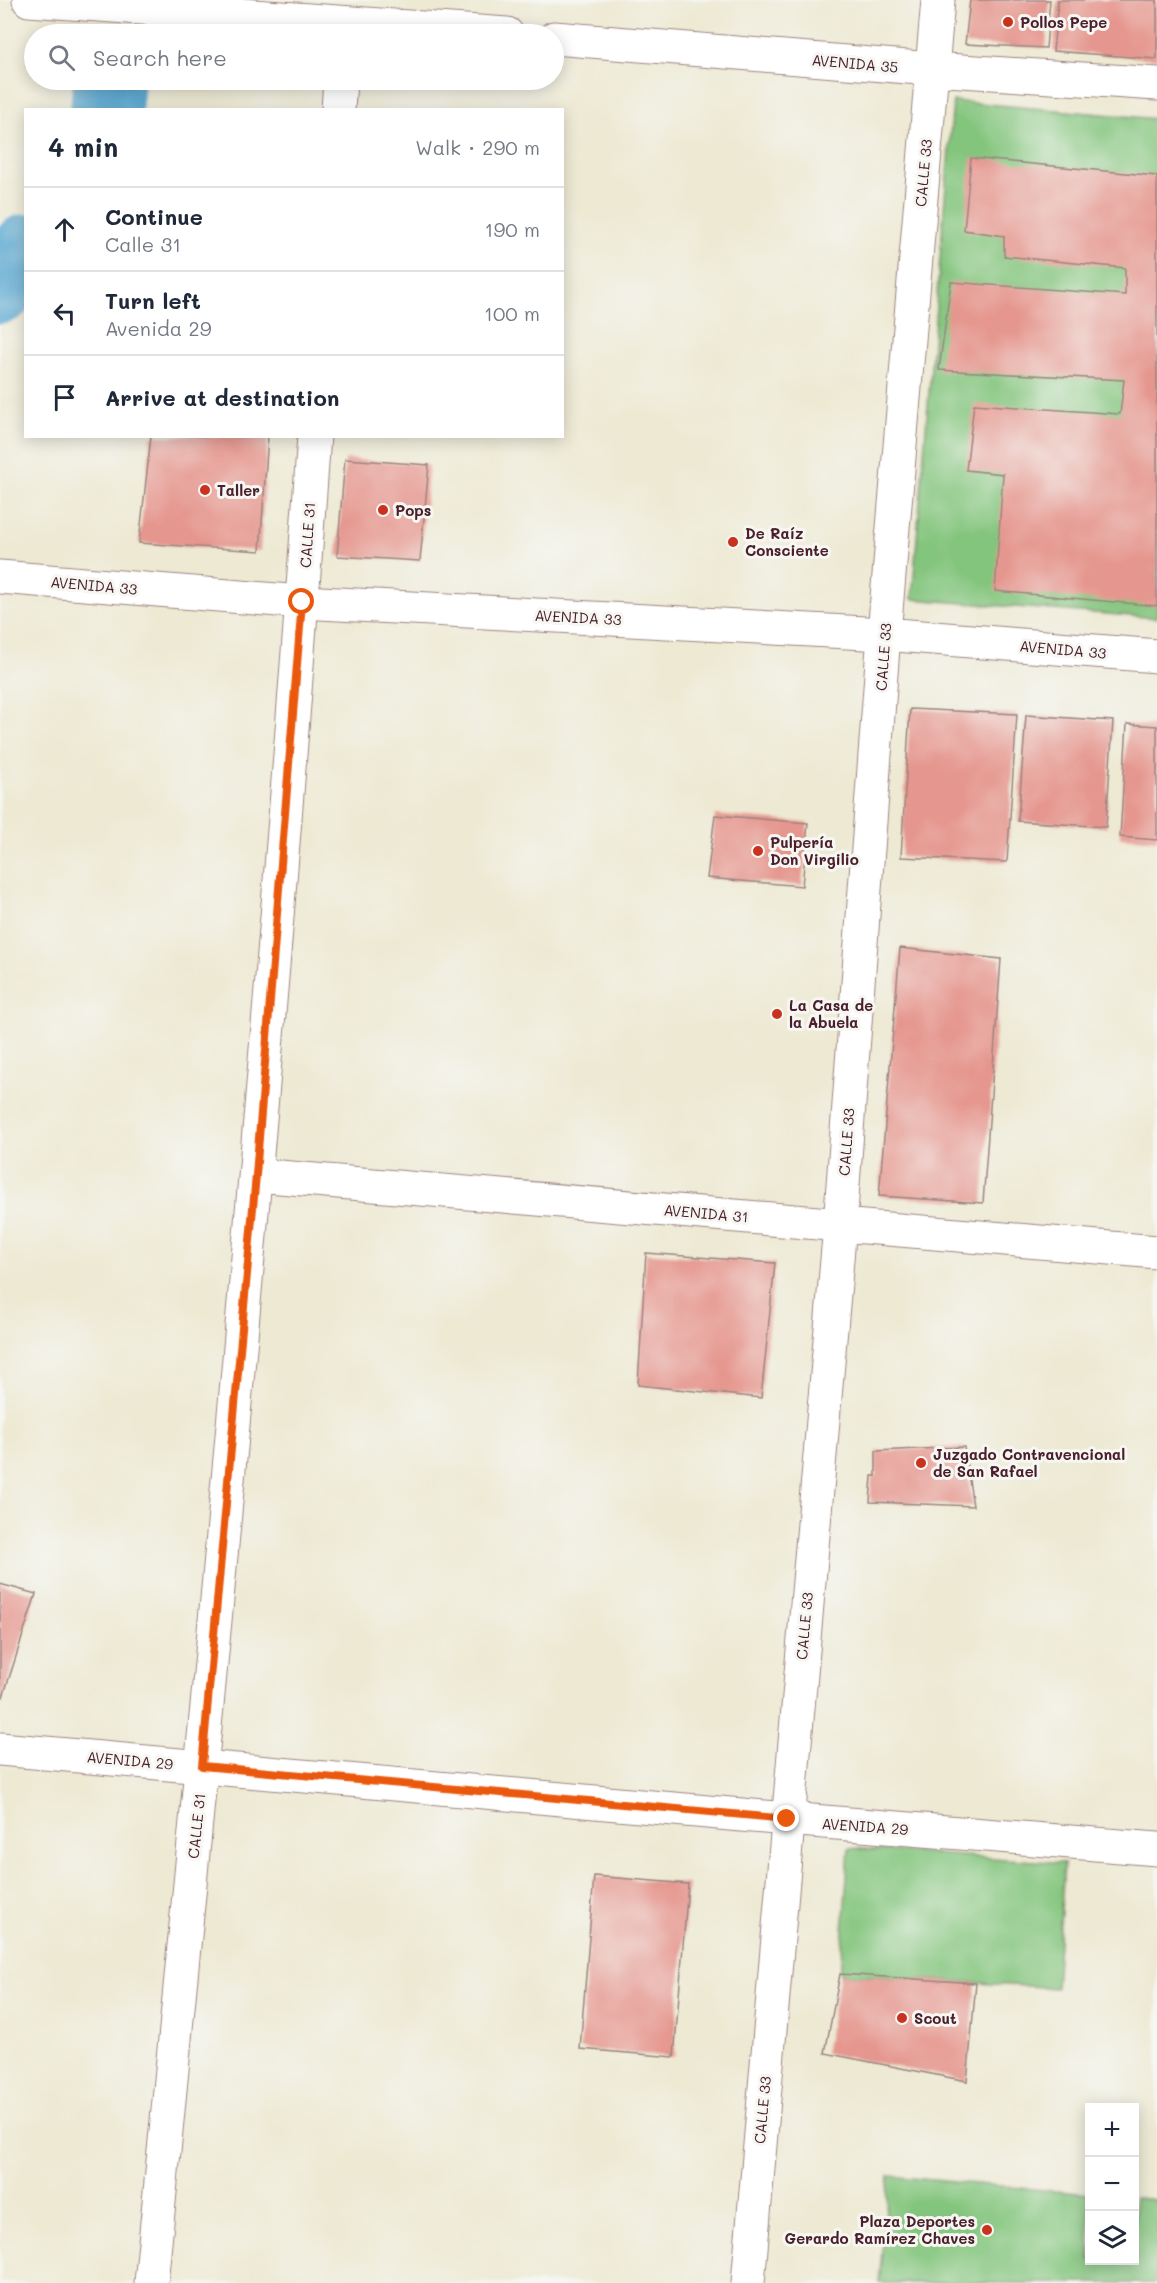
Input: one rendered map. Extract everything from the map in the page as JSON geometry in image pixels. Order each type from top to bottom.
[{"type":"street","points":[[29,0],[299,24]]},
{"type":"street","name":"CALLE 33","points":[[748,2283],[840,1225],[884,634],[938,0]]},
{"type":"street","name":"AVENIDA 35","points":[[564,39],[932,69],[1157,84]]},
{"type":"street","points":[[338,108],[339,90]]},
{"type":"street","name":"CALLE 31","points":[[151,2283],[202,1766],[256,1175],[314,438]]},
{"type":"street","name":"AVENIDA 33","points":[[0,577],[302,602],[884,634],[1157,656]]},
{"type":"street","name":"AVENIDA 31","points":[[256,1175],[1157,1252]]},
{"type":"street","name":"AVENIDA 29","points":[[0,1749],[787,1819],[1157,1848]]},
{"type":"green space","points":[[953,101],[1157,119],[1157,618],[912,599]]},
{"type":"green space","points":[[849,1848],[1064,1863],[1056,1988],[840,1974]]},
{"type":"green space","name":"Plaza Deportes Gerardo Ramírez Chaves","points":[[889,2176],[1085,2194],[1085,2265],[1139,2265],[1139,2198],[1157,2200],[1157,2283],[879,2283]]},
{"type":"building","name":"Pollos Pepe","points":[[970,0],[1050,0],[1046,48],[965,44]]},
{"type":"building","points":[[1058,0],[1157,0],[1157,59],[1053,51]]},
{"type":"building","points":[[971,158],[1157,176],[1157,606],[995,591],[1003,474],[966,470],[974,404],[1120,414],[1124,380],[939,370],[951,282],[1125,295],[1125,268],[1004,256],[1004,236],[964,230]]},
{"type":"building","name":"Taller","points":[[151,438],[268,438],[260,551],[139,543]]},
{"type":"building","name":"Pops","points":[[345,459],[429,465],[420,561],[337,556]]},
{"type":"building","points":[[910,709],[1017,714],[1007,862],[901,857]]},
{"type":"building","points":[[1026,715],[1113,721],[1106,827],[1018,821]]},
{"type":"building","points":[[1127,724],[1157,726],[1157,840],[1120,837]]},
{"type":"building","name":"Pulpería Don Virgilio","points":[[715,815],[808,823],[802,886],[707,878]]},
{"type":"building","points":[[900,948],[1001,959],[983,1203],[879,1196]]},
{"type":"building","points":[[646,1253],[775,1263],[761,1398],[638,1385]]},
{"type":"building","name":"Juzgado Contravencional de San Rafael","points":[[964,1447],[973,1506],[870,1502],[872,1476],[876,1476],[876,1451]]},
{"type":"building","points":[[0,1584],[36,1594],[3,1697],[0,1696]]},
{"type":"building","points":[[594,1876],[688,1884],[674,2057],[580,2049]]},
{"type":"building","name":"Scout","points":[[840,1974],[976,1983],[967,2081],[825,2053]]},
{"type":"waterway","points":[[106,108],[108,90]]},
{"type":"waterway","points":[[0,288],[24,253]]},
{"type":"place","name":"Pollos Pepe","points":[[1008,22]]},
{"type":"place","name":"Taller","points":[[205,490]]},
{"type":"place","name":"Pops","points":[[383,510]]},
{"type":"place","name":"De Raíz Consciente","points":[[733,542]]},
{"type":"place","name":"Pulpería Don Virgilio","points":[[758,851]]},
{"type":"place","name":"La Casa de la Abuela","points":[[777,1014]]},
{"type":"place","name":"Juzgado Contravencional de San Rafael","points":[[921,1463]]},
{"type":"place","name":"Scout","points":[[902,2018]]},
{"type":"place","name":"Plaza Deportes Gerardo Ramírez Chaves","points":[[987,2230]]},
{"type":"route","points":[[302,602],[256,1175],[202,1766],[787,1819]]}]
